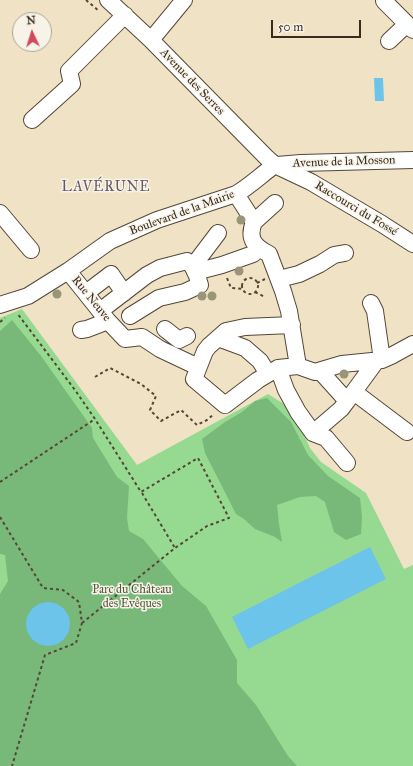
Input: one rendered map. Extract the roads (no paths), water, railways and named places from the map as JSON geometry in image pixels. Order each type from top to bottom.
[{"type":"street","name":"Avenue des Serres","points":[[108,0],[152,40],[258,150],[275,165]]},
{"type":"street","points":[[152,40],[184,0]]},
{"type":"street","points":[[384,1],[410,27],[389,41]]},
{"type":"street","points":[[32,120],[72,84],[69,71],[125,15]]},
{"type":"street","name":"Avenue de la Mosson","points":[[275,165],[413,160]]},
{"type":"street","name":"Boulevard de la Mairie","points":[[4,303],[28,296],[68,271],[110,241],[144,225],[236,194],[275,165]]},
{"type":"street","name":"Raccourci du Fossé","points":[[275,165],[311,182],[413,244]]},
{"type":"street","points":[[236,194],[254,222]]},
{"type":"street","points":[[275,203],[254,222],[250,234],[258,248],[269,254],[279,279],[289,311],[298,366]]},
{"type":"street","points":[[0,213],[31,250]]},
{"type":"street","points":[[130,316],[159,298],[184,292],[193,271],[218,233]]},
{"type":"street","points":[[81,330],[108,320],[124,294],[147,275],[160,268],[193,271],[222,266],[253,254],[258,248]]},
{"type":"street","points":[[279,279],[299,274],[320,264],[334,255],[345,254]]},
{"type":"street","name":"Rue Neuve","points":[[68,271],[125,339],[142,337],[196,373]]},
{"type":"street","points":[[86,293],[111,274],[124,294]]},
{"type":"street","points":[[313,433],[341,409],[379,360],[375,311],[371,303]]},
{"type":"street","points":[[292,325],[245,327],[226,331],[205,351],[196,373],[224,405],[258,380],[269,368],[298,366],[315,372],[342,364],[379,360],[391,356],[413,344]]},
{"type":"street","points":[[165,329],[179,340],[187,336]]},
{"type":"street","points":[[218,338],[245,348],[269,368],[286,390],[298,412],[313,433],[326,438],[348,463]]},
{"type":"street","points":[[320,371],[351,397],[407,432]]},
{"type":"water","points":[[374,78],[383,78],[384,101],[375,101]]},
{"type":"water","points":[[370,547],[386,579],[248,649],[232,617]]},
{"type":"water","points":[[48,602],[60,606],[66,612],[70,624],[66,636],[60,642],[48,646],[36,642],[30,636],[26,624],[30,612],[36,606]]},
{"type":"district","name":"LAVÉRUNE","points":[[106,188]]},
{"type":"park label","name":"Parc du Château des Evêques","points":[[132,597]]}]
